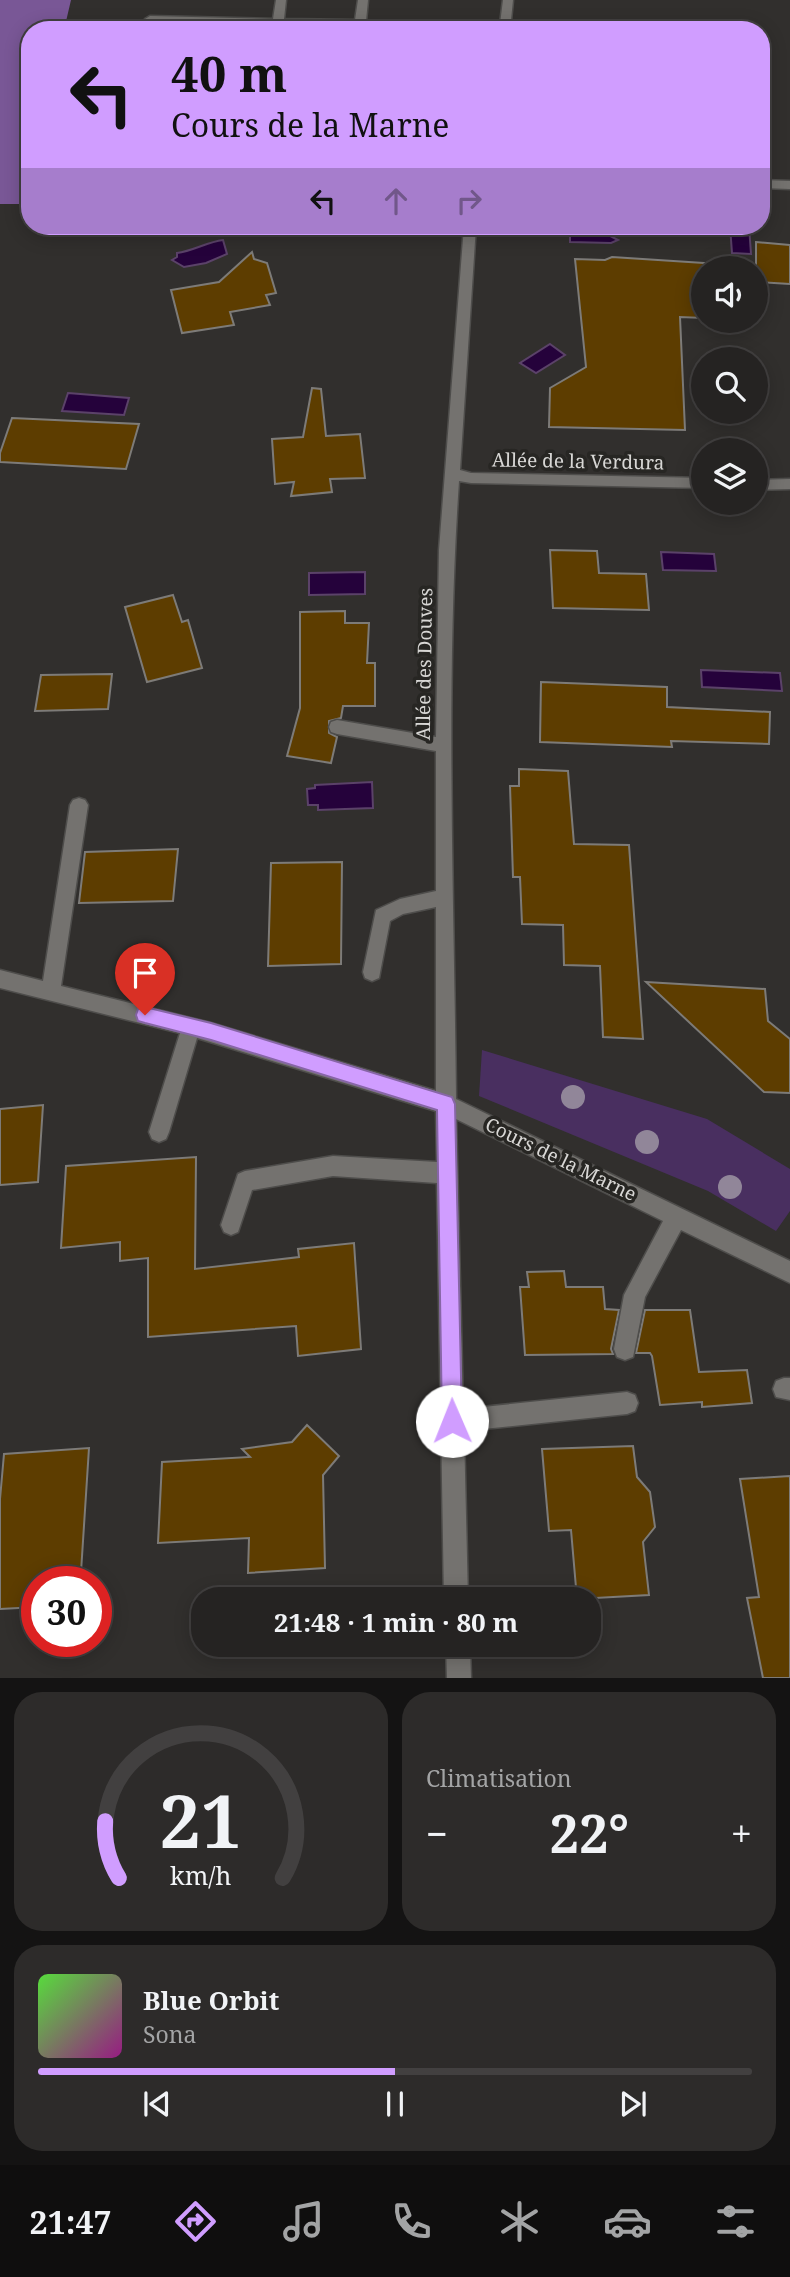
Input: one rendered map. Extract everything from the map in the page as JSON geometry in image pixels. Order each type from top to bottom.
[{"type":"street","points":[[278,21],[281,0]]},
{"type":"street","points":[[360,21],[363,0]]},
{"type":"street","points":[[506,21],[508,0]]},
{"type":"street","points":[[150,19],[235,21]]},
{"type":"street","points":[[770,184],[790,185]]},
{"type":"street","name":"Allée des Douves","points":[[456,1587],[446,1104],[444,745],[447,550],[469,235]]},
{"type":"street","name":"Allée de la Verdura","points":[[453,474],[471,478],[691,483]]},
{"type":"street","points":[[768,485],[790,484]]},
{"type":"street","points":[[337,727],[444,745]]},
{"type":"street","points":[[51,992],[79,805]]},
{"type":"street","points":[[372,972],[382,916],[400,907],[445,897]]},
{"type":"street","name":"Cours de la Marne","points":[[0,979],[191,1027],[446,1104],[790,1272]]},
{"type":"street","points":[[159,1132],[191,1027]]},
{"type":"street","points":[[231,1225],[245,1181],[333,1166],[447,1173]]},
{"type":"street","points":[[625,1349],[635,1296],[677,1216]]},
{"type":"street","points":[[452,1421],[627,1403]]},
{"type":"street","points":[[458,1657],[459,1678]]},
{"type":"shaded area","points":[[0,0],[71,0],[66,21],[21,21],[21,200],[20,204],[0,204]]},
{"type":"shaded area","points":[[570,235],[610,235],[618,240],[611,243],[570,242]]},
{"type":"shaded area","points":[[731,235],[750,235],[751,254],[732,253]]},
{"type":"shaded area","points":[[223,240],[227,254],[206,263],[184,267],[172,260],[177,257],[177,253]]},
{"type":"shaded area","points":[[550,344],[565,355],[536,373],[520,363]]},
{"type":"shaded area","points":[[68,393],[129,398],[124,415],[62,411]]},
{"type":"shaded area","points":[[661,552],[714,554],[716,571],[663,570]]},
{"type":"shaded area","points":[[365,572],[365,594],[309,595],[309,573]]},
{"type":"shaded area","points":[[701,670],[780,673],[782,691],[702,687]]},
{"type":"shaded area","points":[[372,782],[373,808],[318,810],[318,805],[308,805],[307,789],[315,788],[315,785]]},
{"type":"shaded area","points":[[482,1050],[707,1119],[790,1169],[790,1211],[776,1231],[708,1191],[479,1096]]},
{"type":"building","points":[[756,242],[790,245],[790,284],[768,283],[768,256],[756,256]]},
{"type":"building","points":[[252,252],[254,259],[267,263],[276,293],[266,295],[270,305],[230,312],[234,325],[182,333],[171,290],[219,282]]},
{"type":"building","points":[[612,257],[691,262],[691,317],[680,317],[685,430],[549,427],[550,388],[586,367],[575,259],[605,260]]},
{"type":"building","points":[[312,388],[321,389],[326,436],[360,434],[365,478],[330,479],[332,492],[291,496],[294,482],[275,484],[272,439],[303,437]]},
{"type":"building","points":[[12,418],[139,424],[126,469],[0,462],[0,453]]},
{"type":"building","points":[[550,550],[597,551],[599,573],[646,574],[649,610],[553,608]]},
{"type":"building","points":[[173,595],[182,622],[188,620],[202,668],[147,682],[125,607]]},
{"type":"building","points":[[345,611],[345,623],[369,623],[367,663],[375,663],[375,706],[343,706],[341,718],[329,721],[329,733],[337,737],[331,763],[287,756],[300,708],[300,612]]},
{"type":"building","points":[[112,674],[108,709],[35,711],[41,675]]},
{"type":"building","points":[[541,682],[667,687],[667,707],[770,712],[769,744],[671,741],[672,747],[540,742]]},
{"type":"building","points":[[519,769],[568,771],[574,844],[629,845],[643,1039],[603,1037],[600,966],[564,965],[563,925],[522,924],[520,877],[513,877],[510,786],[519,786]]},
{"type":"building","points":[[178,849],[173,901],[79,903],[85,852]]},
{"type":"building","points":[[342,862],[341,964],[268,966],[271,863]]},
{"type":"building","points":[[646,982],[765,989],[768,1021],[790,1039],[790,1093],[764,1092]]},
{"type":"building","points":[[43,1105],[38,1182],[0,1185],[0,1109]]},
{"type":"building","points":[[196,1157],[195,1269],[299,1257],[298,1249],[354,1243],[361,1349],[298,1356],[296,1326],[148,1337],[148,1258],[120,1261],[120,1242],[61,1248],[66,1166]]},
{"type":"building","points":[[564,1271],[566,1287],[603,1287],[605,1309],[619,1310],[611,1349],[613,1354],[525,1355],[520,1287],[529,1287],[527,1272]]},
{"type":"building","points":[[645,1310],[690,1310],[699,1372],[747,1370],[752,1403],[702,1407],[702,1402],[660,1405],[652,1356],[650,1353],[636,1353]]},
{"type":"building","points":[[307,1425],[339,1456],[323,1475],[325,1568],[248,1573],[249,1538],[158,1543],[162,1462],[250,1457],[242,1449],[292,1442]]},
{"type":"building","points":[[633,1446],[637,1477],[650,1492],[655,1527],[643,1542],[649,1595],[601,1598],[601,1587],[576,1587],[571,1530],[549,1531],[542,1449]]},
{"type":"building","points":[[89,1448],[81,1566],[21,1566],[21,1608],[0,1609],[0,1499],[4,1454]]},
{"type":"building","points":[[790,1476],[790,1678],[763,1678],[747,1598],[759,1597],[740,1479]]},
{"type":"route","points":[[145,1015],[211,1031],[446,1104],[452,1421]]}]
